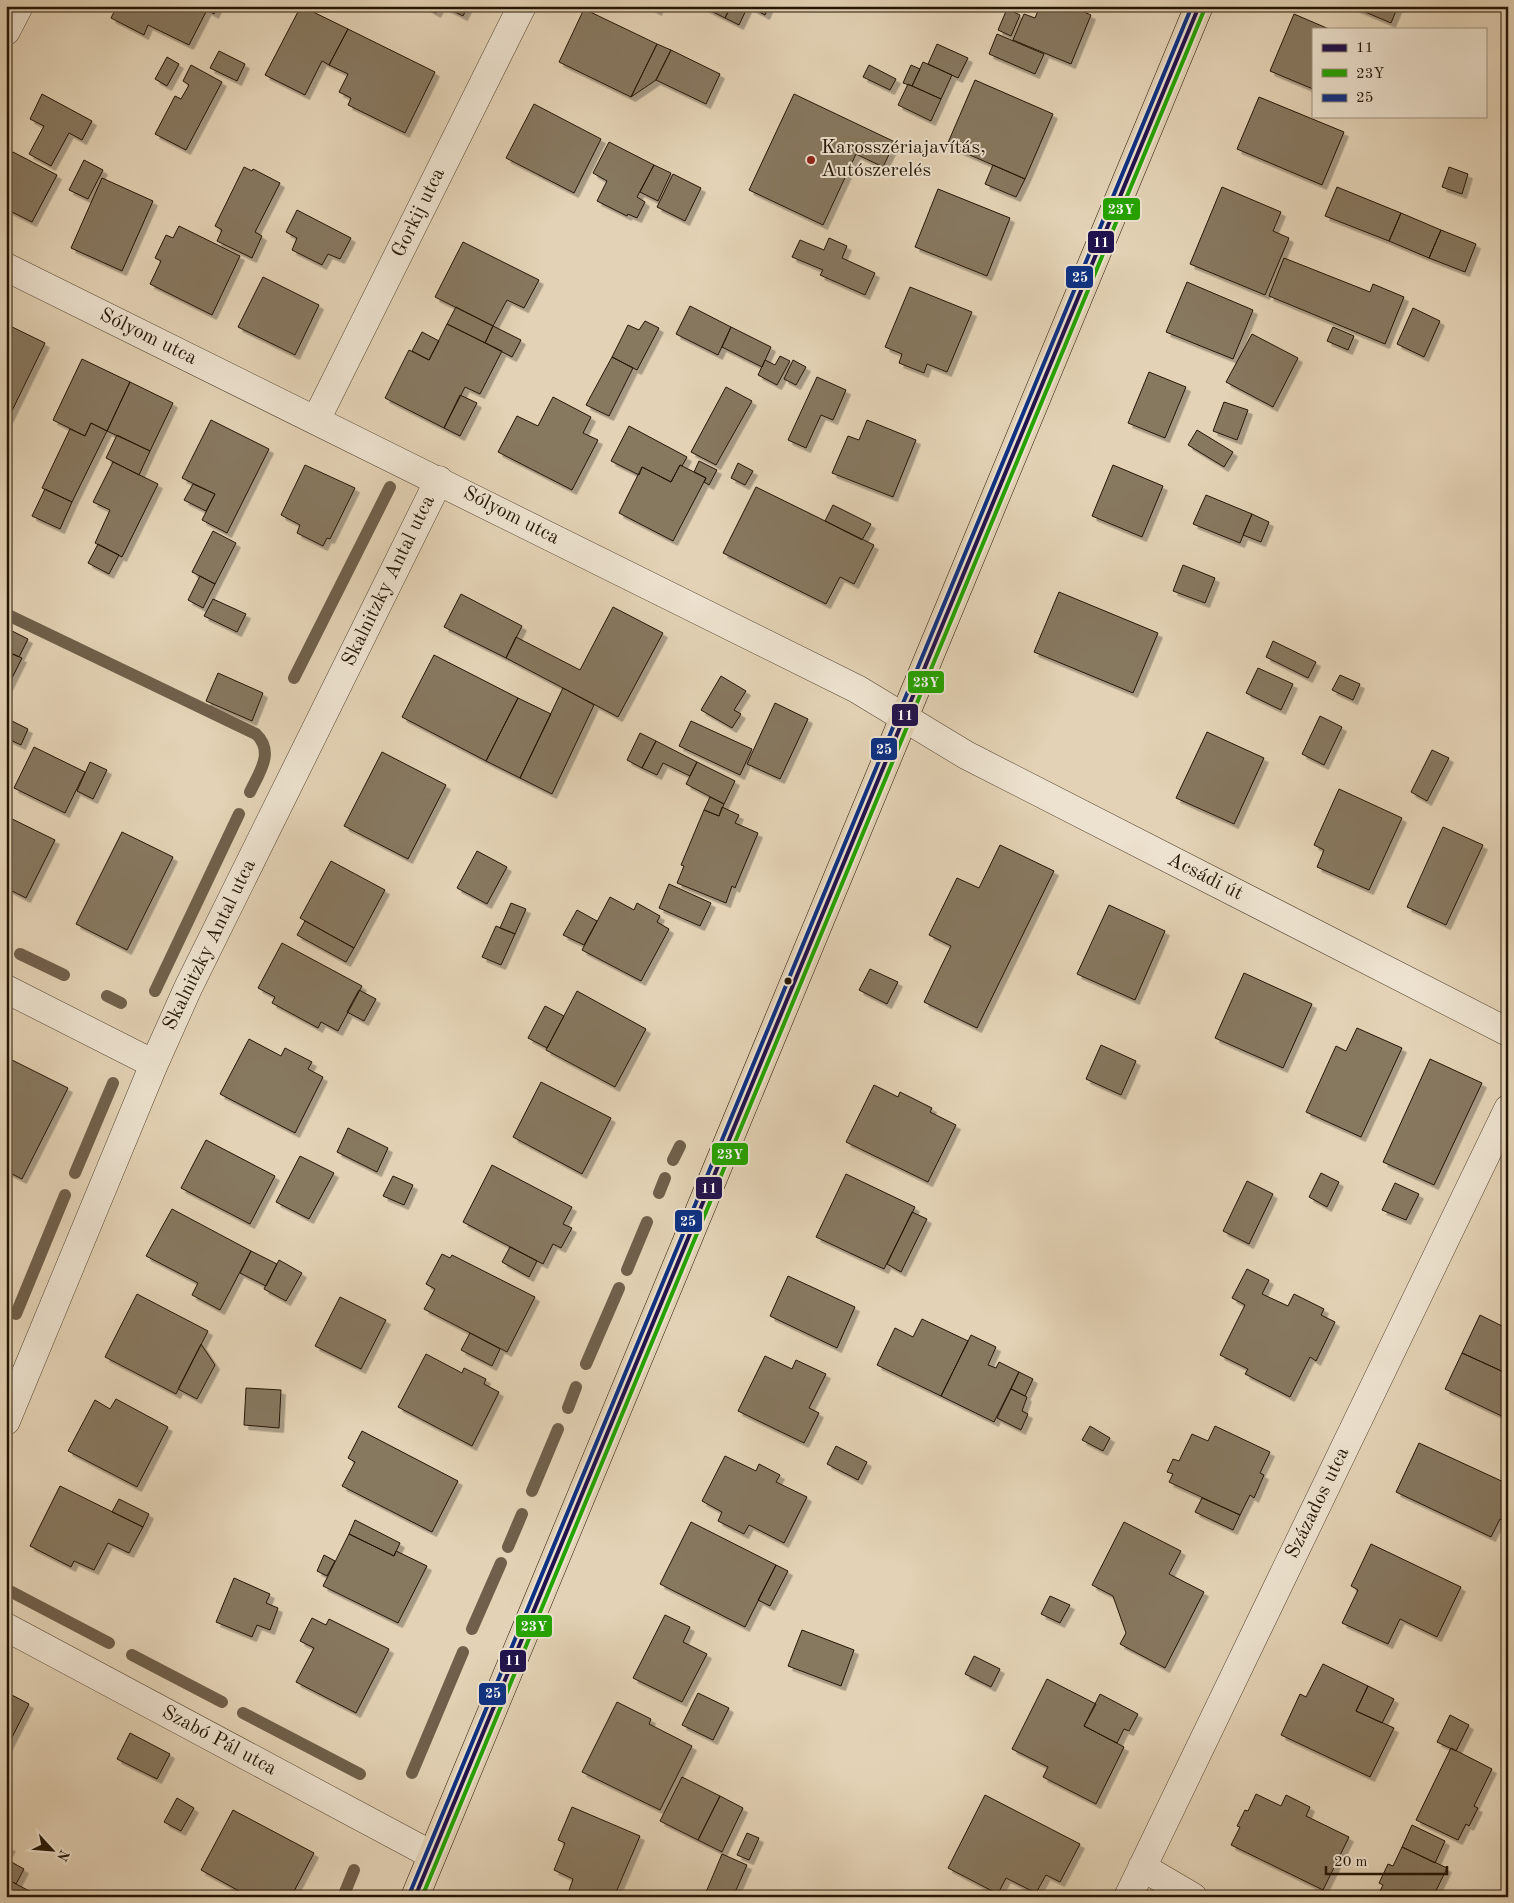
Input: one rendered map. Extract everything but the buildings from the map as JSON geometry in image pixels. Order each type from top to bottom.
[{"type":"main road","points":[[415,1897],[1199,6]]},
{"type":"street","points":[[6,32],[19,6]]},
{"type":"street","name":"Gorkij utca","points":[[316,420],[522,6]]},
{"type":"street","name":"Sólyom utca","points":[[6,267],[439,480],[857,689],[905,717]]},
{"type":"street","name":"Skalnitzky Antal utca","points":[[6,1421],[154,1064],[197,971],[439,480]]},
{"type":"street","name":"Acsádi út","points":[[905,717],[966,755],[1508,1032]]},
{"type":"street","points":[[6,989],[154,1064]]},
{"type":"street","name":"Százados utca","points":[[1128,1897],[1508,1109]]},
{"type":"street","name":"Szabó Pál utca","points":[[6,1627],[432,1856]]},
{"type":"street","points":[[1142,1868],[1193,1897]]},
{"type":"waterway","points":[[294,678],[390,487]]},
{"type":"waterway","points":[[6,614],[256,734],[262,741],[265,755],[264,763],[250,792]]},
{"type":"waterway","points":[[155,991],[239,814]]},
{"type":"waterway","points":[[20,954],[64,975]]},
{"type":"waterway","points":[[107,996],[121,1003]]},
{"type":"waterway","points":[[75,1173],[113,1083]]},
{"type":"waterway","points":[[673,1160],[680,1146]]},
{"type":"waterway","points":[[659,1193],[665,1178]]},
{"type":"waterway","points":[[16,1314],[65,1195]]},
{"type":"waterway","points":[[627,1270],[647,1222]]},
{"type":"waterway","points":[[586,1364],[619,1288]]},
{"type":"waterway","points":[[568,1408],[576,1387]]},
{"type":"waterway","points":[[532,1491],[558,1429]]},
{"type":"waterway","points":[[508,1547],[522,1514]]},
{"type":"waterway","points":[[472,1629],[501,1563]]},
{"type":"waterway","points":[[6,1589],[109,1643]]},
{"type":"waterway","points":[[412,1773],[463,1652]]},
{"type":"waterway","points":[[132,1655],[222,1702]]},
{"type":"waterway","points":[[243,1713],[360,1774]]},
{"type":"waterway","points":[[343,1897],[354,1870]]},
{"type":"transit line","name":"25","points":[[409,1895],[1192,6]]},
{"type":"transit line","name":"11","points":[[415,1897],[1199,6]]},
{"type":"transit line","name":"23Y","points":[[422,1897],[1205,8]]},
{"type":"place","name":"Karosszériajavítás, Autószerelés","points":[[811,160]]}]
